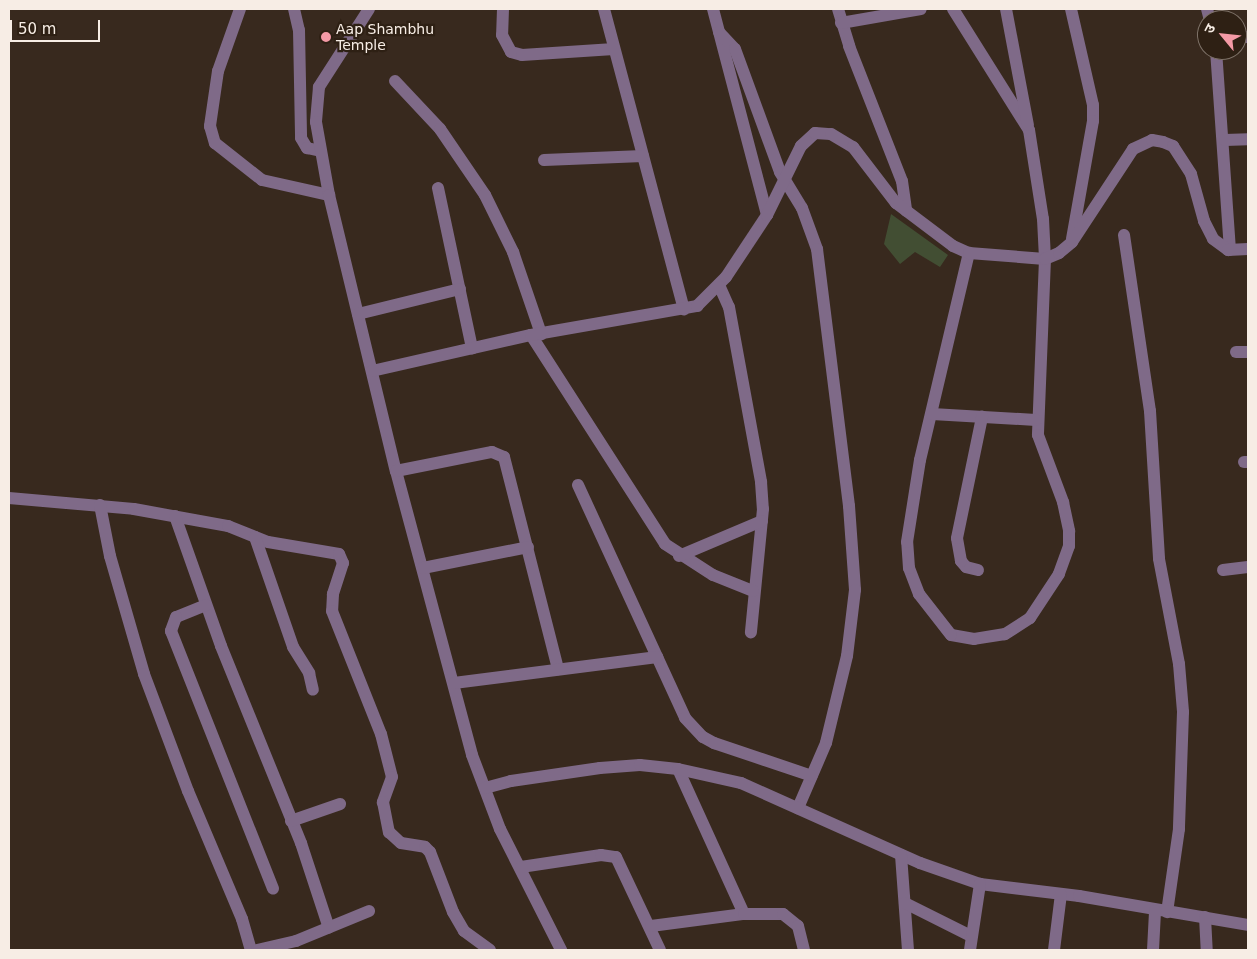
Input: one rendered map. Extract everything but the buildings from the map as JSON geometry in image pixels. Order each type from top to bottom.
[{"type":"street","points":[[240,9],[218,71],[210,126],[215,143],[262,180],[329,195]]},
{"type":"street","points":[[294,9],[298,30],[301,138],[307,148],[321,151]]},
{"type":"street","points":[[369,9],[319,87],[316,122],[329,195],[396,471],[472,755],[500,829],[521,867],[561,950]]},
{"type":"street","points":[[503,9],[502,35],[511,52],[522,55],[614,49]]},
{"type":"street","points":[[604,9],[684,310]]},
{"type":"street","points":[[713,9],[767,215]]},
{"type":"street","points":[[838,9],[841,23],[902,181],[906,212]]},
{"type":"street","points":[[841,23],[921,9]]},
{"type":"street","points":[[953,9],[1029,130]]},
{"type":"street","points":[[969,253],[908,525],[909,568],[919,594],[950,635],[967,639],[1004,634],[1030,618],[1053,588],[1069,546],[1062,502],[1042,450],[1036,420],[1045,258],[1043,219],[1029,130],[1006,9]]},
{"type":"street","points":[[1071,9],[1093,105],[1094,121],[1072,242]]},
{"type":"street","points":[[719,32],[735,49],[786,180],[802,208],[820,265],[855,565],[853,608],[840,696],[826,743],[798,808]]},
{"type":"street","points":[[1217,60],[1225,140],[1230,250]]},
{"type":"street","points":[[395,81],[440,129],[485,195],[513,252],[536,335],[665,544],[679,556],[753,591]]},
{"type":"street","points":[[372,371],[536,335],[684,310],[696,306],[719,286],[767,215],[808,138],[815,133],[831,134],[853,147],[889,196],[906,212],[954,246],[969,253],[1045,258],[1059,253],[1072,242],[1126,156],[1142,142],[1152,140],[1173,146],[1182,158],[1191,174],[1206,227],[1220,246],[1230,250],[1248,249]]},
{"type":"street","points":[[1225,140],[1248,139]]},
{"type":"street","points":[[544,160],[643,156]]},
{"type":"street","points":[[438,188],[472,348]]},
{"type":"street","points":[[1124,235],[1150,411],[1159,559],[1179,664],[1182,712],[1178,829],[1153,950]]},
{"type":"street","points":[[719,286],[729,307],[761,482],[762,521],[753,591],[751,632]]},
{"type":"street","points":[[358,314],[460,289]]},
{"type":"street","points":[[932,414],[1036,420]]},
{"type":"street","points":[[978,570],[966,568],[961,561],[958,538],[982,417]]},
{"type":"street","points":[[396,471],[499,453],[506,462],[558,669]]},
{"type":"street","points":[[578,485],[685,718],[704,738],[740,753],[812,776]]},
{"type":"street","points":[[9,498],[100,505],[175,516],[228,526],[255,537],[333,551],[341,558],[343,563],[333,594],[332,611],[380,734],[392,777],[384,802],[390,832],[402,843],[425,848],[430,852],[454,912],[464,931],[490,950]]},
{"type":"street","points":[[100,505],[110,556],[144,674],[188,791],[242,919],[251,950]]},
{"type":"street","points":[[175,516],[206,605],[291,821],[329,928]]},
{"type":"street","points":[[679,556],[762,521]]},
{"type":"street","points":[[255,537],[293,647],[309,673],[313,690]]},
{"type":"street","points":[[423,568],[528,547]]},
{"type":"street","points":[[1222,570],[1248,567]]},
{"type":"street","points":[[206,605],[176,617],[171,631],[273,888]]},
{"type":"street","points":[[454,684],[657,657]]},
{"type":"street","points":[[485,788],[511,781],[600,768],[640,766],[678,769],[741,783],[901,855],[980,884],[1061,894],[1248,925]]},
{"type":"street","points":[[678,769],[744,914]]},
{"type":"street","points":[[291,821],[340,804]]},
{"type":"street","points":[[521,867],[601,855],[616,857],[651,926],[660,950]]},
{"type":"street","points":[[901,855],[908,950]]},
{"type":"street","points":[[970,950],[980,884]]},
{"type":"street","points":[[1054,950],[1061,894]]},
{"type":"street","points":[[905,903],[971,936]]},
{"type":"street","points":[[257,950],[296,941],[369,911]]},
{"type":"street","points":[[651,926],[744,914],[772,913],[789,918],[798,926],[804,950]]},
{"type":"street","points":[[1205,917],[1207,950]]},
{"type":"green space","points":[[891,214],[948,255],[940,267],[915,252],[900,264],[884,244]]},
{"type":"place","name":"Aap Shambhu Temple","points":[[326,37]]}]
